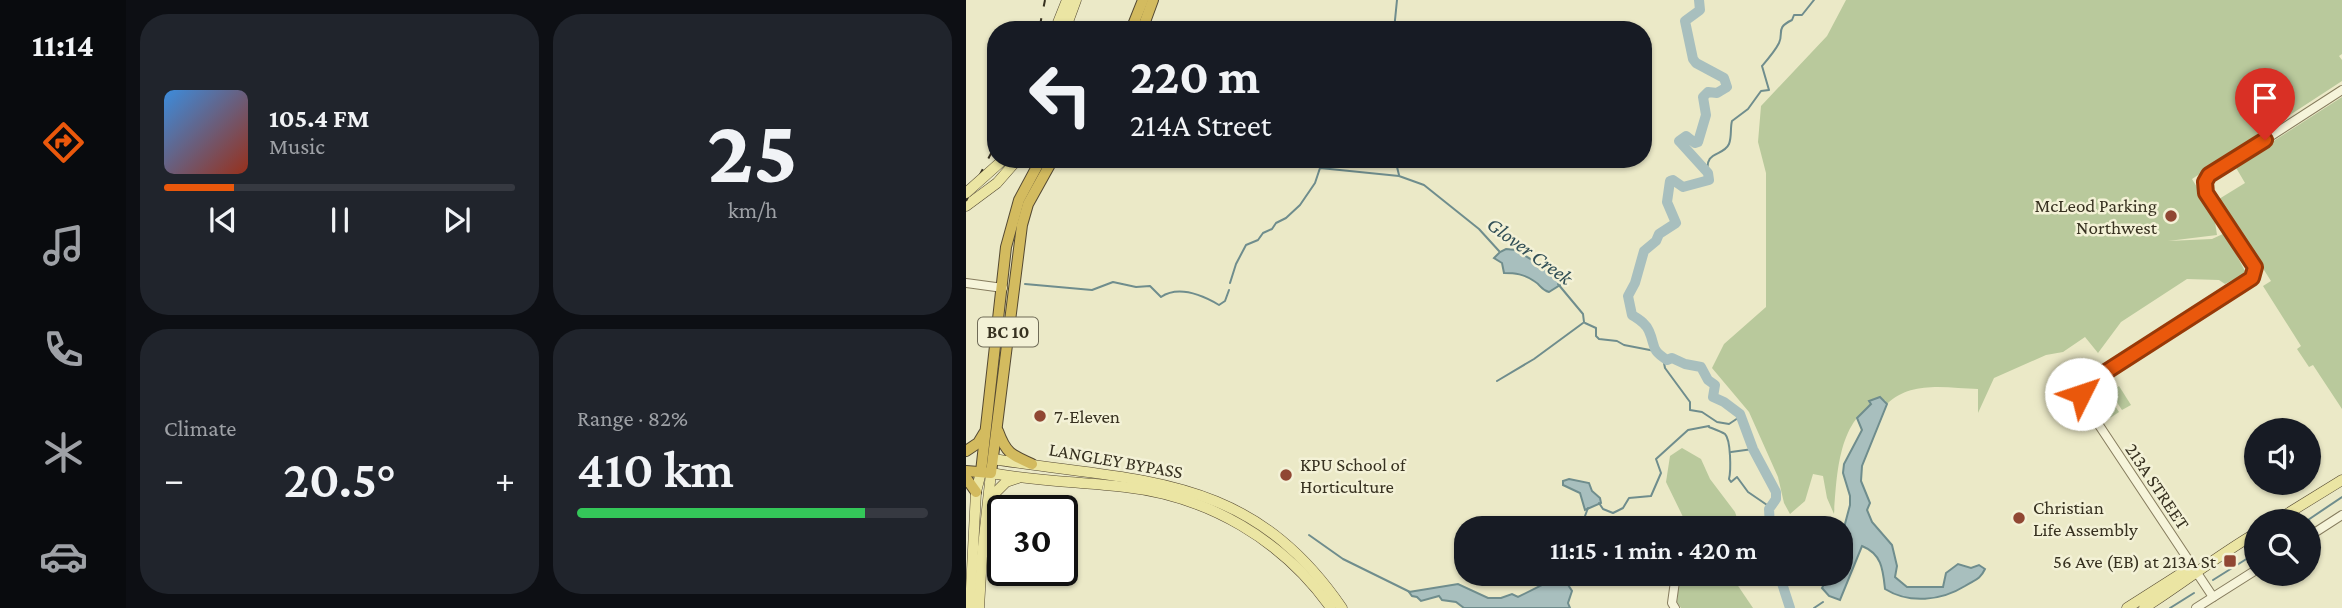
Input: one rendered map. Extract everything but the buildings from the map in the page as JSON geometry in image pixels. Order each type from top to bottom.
[{"type":"highway","points":[[1145,21],[1153,0]]},
{"type":"highway","points":[[1134,21],[1141,2]]},
{"type":"highway","name":"BC 10","points":[[992,428],[1006,247],[1018,200],[1036,168]]},
{"type":"highway","name":"BC 10","points":[[986,473],[1022,225],[1032,195],[1048,168]]},
{"type":"highway","points":[[966,450],[978,443],[992,428],[1005,449],[1013,456],[1032,464]]},
{"type":"highway","name":"LANGLEY BYPASS","points":[[966,456],[988,458]]},
{"type":"highway","name":"LANGLEY BYPASS","points":[[966,471],[986,473]]},
{"type":"highway","points":[[966,478],[976,492]]},
{"type":"main road","points":[[1059,21],[1067,0]]},
{"type":"main road","points":[[1068,21],[1076,0]]},
{"type":"main road","points":[[966,193],[994,168]]},
{"type":"main road","points":[[966,206],[997,183],[1010,168]]},
{"type":"main road","name":"LANGLEY BYPASS","points":[[988,458],[1155,482],[1228,505],[1268,529],[1295,552],[1313,570],[1342,608]]},
{"type":"main road","points":[[970,608],[976,492],[986,473]]},
{"type":"main road","points":[[986,473],[988,495]]},
{"type":"main road","name":"LANGLEY BYPASS","points":[[986,473],[1143,489],[1220,512],[1274,546],[1293,563],[1331,608]]},
{"type":"main road","points":[[992,495],[1006,482],[1021,477]]},
{"type":"main road","points":[[2295,509],[2342,480]]},
{"type":"main road","points":[[979,608],[987,511]]},
{"type":"main road","points":[[2144,608],[2187,580],[2195,571],[2244,540]]},
{"type":"main road","points":[[2127,608],[2182,573],[2195,571]]},
{"type":"street","name":"213A STREET","points":[[2213,597],[2083,401],[2082,390],[2087,384],[2252,278],[2255,267],[2206,193],[2205,182],[2209,175],[2342,90]]},
{"type":"street","points":[[966,283],[1003,288]]},
{"type":"street","points":[[2321,529],[2342,515]]},
{"type":"street","points":[[2196,608],[2244,578]]},
{"type":"street","points":[[1674,586],[1672,603],[1675,608]]},
{"type":"green space","points":[[1846,0],[2342,0],[2342,54],[2339,56],[2342,60],[2342,81],[2192,179],[2214,215],[2217,235],[2168,241],[2212,239],[2225,233],[2246,273],[2225,284],[2219,280],[2187,279],[2121,322],[2098,353],[2085,337],[2063,352],[2046,355],[1994,378],[1978,413],[1978,389],[1918,388],[1897,396],[1887,404],[1885,400],[1869,407],[1858,417],[1843,446],[1834,514],[1827,498],[1823,476],[1813,474],[1805,501],[1790,514],[1784,503],[1778,477],[1749,412],[1712,368],[1724,344],[1766,307],[1766,173],[1758,142],[1761,106],[1827,36]]},
{"type":"green space","points":[[2342,97],[2342,409],[2313,365],[2309,367],[2297,349],[2301,346],[2263,286],[2271,281],[2219,199],[2245,183],[2235,166]]},
{"type":"green space","points":[[2119,386],[2131,405],[2122,410],[2110,392]]},
{"type":"green space","points":[[2107,394],[2119,412],[2110,418],[2099,399]]},
{"type":"green space","points":[[1682,448],[1701,459],[1710,479],[1736,516],[1683,516],[1666,482],[1670,456]]},
{"type":"green space","points":[[1679,586],[1738,586],[1753,608],[1681,608],[1677,602]]},
{"type":"water","points":[[1506,249],[1516,250],[1553,273],[1560,285],[1549,292],[1527,277],[1504,273],[1502,263],[1494,258]]},
{"type":"water","points":[[1880,397],[1887,404],[1862,466],[1861,481],[1870,503],[1867,510],[1872,522],[1892,545],[1897,566],[1895,577],[1907,587],[1943,587],[1946,573],[1958,564],[1971,568],[1979,565],[1985,569],[1976,579],[1956,591],[1925,599],[1894,594],[1885,589],[1878,558],[1862,546],[1853,568],[1853,516],[1847,516],[1850,496],[1843,473],[1844,464],[1862,430],[1857,418],[1871,404],[1869,401]]},
{"type":"water","points":[[1569,479],[1589,483],[1601,503],[1585,510],[1580,493],[1563,485],[1563,481]]},
{"type":"water","points":[[1454,585],[1488,598],[1501,598],[1512,594],[1518,597],[1540,586],[1569,586],[1572,591],[1568,603],[1570,608],[1464,608],[1456,602],[1442,600],[1439,596],[1421,601],[1409,592]]},
{"type":"water","points":[[1846,586],[1840,600],[1829,596],[1822,588]]},
{"type":"waterway","points":[[1395,21],[1397,0]]},
{"type":"waterway","points":[[1699,0],[1700,10],[1685,21],[1693,59],[1724,78],[1727,87],[1717,93],[1708,92],[1703,97],[1706,115],[1698,142],[1695,143],[1686,136],[1679,141],[1708,173],[1709,180],[1683,187],[1673,180],[1670,181],[1667,202],[1676,223],[1659,234],[1656,241],[1644,251],[1635,283],[1628,296],[1632,315],[1648,328],[1658,353],[1667,360],[1672,358],[1701,367],[1708,380],[1715,385],[1713,397],[1740,414],[1753,449],[1776,492],[1776,499],[1769,509],[1769,516]]},
{"type":"waterway","points":[[1708,173],[1711,157],[1729,144],[1732,121],[1748,109],[1761,91],[1769,90],[1762,66],[1779,43],[1782,28],[1794,15],[1802,15],[1814,0]]},
{"type":"waterway","name":"Glover Creek","points":[[1230,283],[1246,245],[1258,240],[1263,233],[1272,229],[1300,205],[1315,183],[1320,168],[1399,176],[1424,185],[1479,229],[1499,251]]},
{"type":"waterway","points":[[1397,168],[1399,175]]},
{"type":"waterway","name":"Glover Creek","points":[[1025,284],[1092,290],[1113,282],[1136,287],[1150,286],[1161,297],[1168,293],[1183,292],[1198,295],[1219,305],[1225,301],[1229,290]]},
{"type":"waterway","name":"Glover Creek","points":[[1558,284],[1583,314],[1584,322]]},
{"type":"waterway","points":[[1497,381],[1534,359],[1583,323]]},
{"type":"waterway","name":"Glover Creek","points":[[1585,323],[1596,328],[1596,336],[1599,339],[1655,351]]},
{"type":"waterway","points":[[1667,360],[1664,363],[1665,368],[1690,402],[1690,410],[1702,412],[1717,422],[1729,424],[1741,416]]},
{"type":"waterway","points":[[1599,503],[1603,509],[1613,513],[1623,508],[1629,498],[1651,496],[1661,473],[1656,459],[1688,430],[1709,426]]},
{"type":"waterway","points":[[1709,427],[1727,437],[1731,482],[1737,477],[1748,492],[1770,507]]},
{"type":"waterway","points":[[1731,452],[1753,449]]},
{"type":"waterway","points":[[2321,511],[2342,497]]},
{"type":"waterway","points":[[1585,516],[1588,508]]},
{"type":"waterway","points":[[1309,535],[1343,559],[1410,592]]},
{"type":"waterway","points":[[2213,580],[2244,561]]},
{"type":"waterway","points":[[1783,586],[1790,608]]},
{"type":"waterway","points":[[2170,608],[2194,593]]},
{"type":"waterway","points":[[1814,608],[1823,602]]},
{"type":"railway","points":[[1041,21],[1045,0]]},
{"type":"railway","points":[[966,201],[987,161]]},
{"type":"place","name":"McLeod Parking Northwest","points":[[2171,216]]},
{"type":"place","name":"7-Eleven","points":[[1040,416]]},
{"type":"place","name":"KPU School of Horticulture","points":[[1286,475]]},
{"type":"place","name":"Christian Life Assembly","points":[[2019,518]]},
{"type":"place","name":"56 Ave (EB) at 213A St","points":[[2230,561]]},
{"type":"route","points":[[2081,394],[2087,384],[2255,274],[2255,267],[2204,187],[2209,175],[2265,140]]}]
